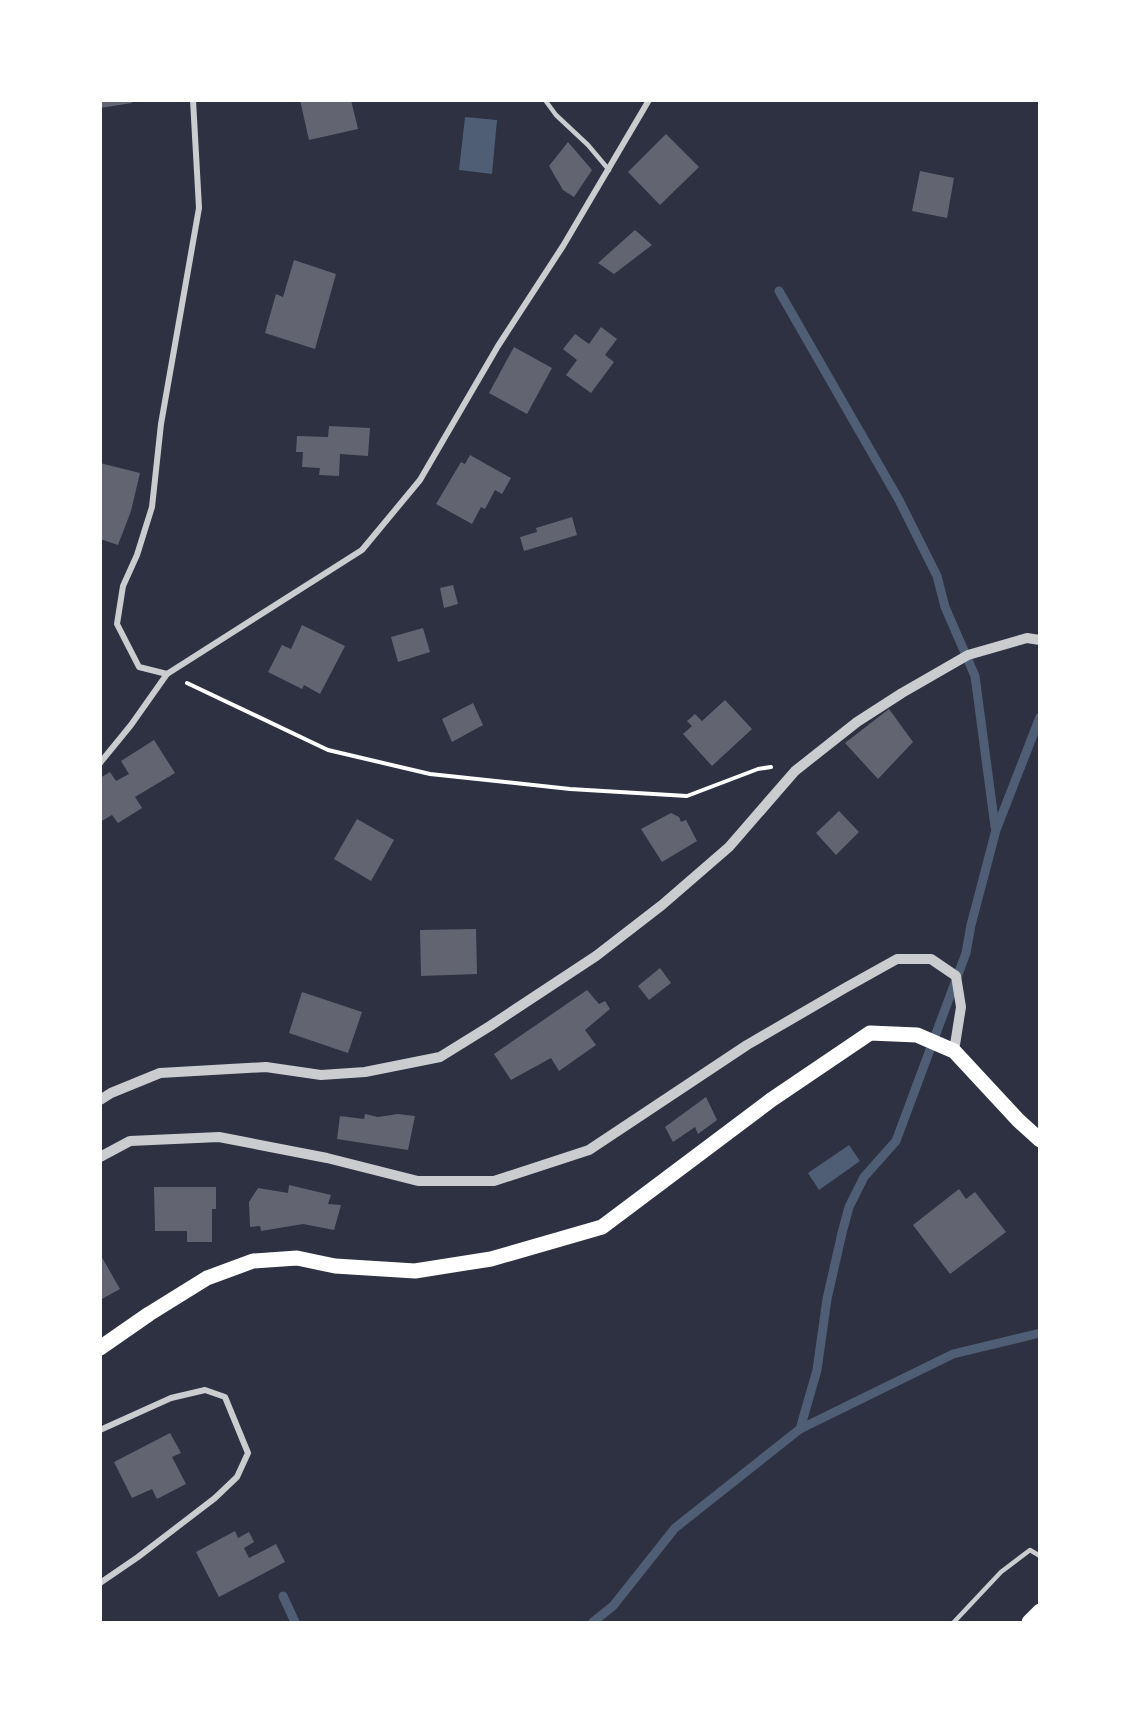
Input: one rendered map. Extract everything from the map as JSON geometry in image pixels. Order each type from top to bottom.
[{"type":"main road","points":[[100,1348],[207,1278],[253,1262],[297,1258],[335,1266],[416,1271],[490,1259],[602,1227],[771,1100],[870,1033],[917,1035],[954,1052],[1040,1140]]},
{"type":"main road","points":[[1029,1623],[1040,1611]]},
{"type":"street","points":[[167,674],[139,667],[117,624],[123,586],[137,555],[152,507],[161,424],[199,208],[193,100]]},
{"type":"street","points":[[100,763],[132,725],[167,674],[362,550],[420,480],[498,345],[563,246],[650,100]]},
{"type":"street","points":[[100,1100],[111,1093],[160,1073],[266,1067],[321,1075],[365,1072],[440,1057],[596,956],[663,905],[729,847],[795,771],[857,722],[968,655],[1027,638],[1040,640]]},
{"type":"street","points":[[100,1157],[130,1142],[219,1137],[327,1158],[418,1180],[494,1181],[589,1150],[747,1045],[897,959],[931,959],[956,976],[961,1007],[954,1052]]},
{"type":"street","points":[[100,1430],[171,1398],[205,1390],[225,1397],[248,1453],[237,1477],[215,1498],[100,1583]]},
{"type":"lane","points":[[545,100],[556,115],[588,145],[609,170]]},
{"type":"lane","points":[[954,1623],[1001,1572],[1030,1550],[1040,1556]]},
{"type":"path","points":[[167,674],[328,750],[430,774],[570,789],[687,796],[758,769],[808,760]]},
{"type":"water","points":[[465,117],[497,120],[492,174],[459,170]]},
{"type":"water","points":[[849,1145],[860,1161],[819,1190],[808,1173]]},
{"type":"building","points":[[100,100],[131,100],[132,103],[100,108]]},
{"type":"building","points":[[300,100],[351,100],[358,129],[309,140]]},
{"type":"building","points":[[666,134],[699,167],[660,205],[628,172]]},
{"type":"building","points":[[568,142],[592,170],[574,197],[563,190],[549,166]]},
{"type":"building","points":[[920,171],[954,178],[947,218],[912,211]]},
{"type":"building","points":[[635,230],[652,245],[614,274],[598,263]]},
{"type":"building","points":[[294,260],[336,274],[315,349],[265,333],[276,294],[283,297]]},
{"type":"building","points":[[601,327],[617,339],[605,355],[614,362],[591,393],[566,375],[577,360],[563,349],[575,334],[589,344]]},
{"type":"building","points":[[514,347],[552,368],[527,414],[489,393]]},
{"type":"building","points":[[329,426],[370,428],[368,456],[340,454],[339,476],[319,475],[320,468],[302,467],[303,452],[296,452],[297,436],[328,437]]},
{"type":"building","points":[[470,455],[511,478],[502,494],[495,490],[485,509],[481,507],[472,524],[436,504],[461,462],[465,464]]},
{"type":"building","points":[[100,463],[140,473],[131,511],[118,545],[100,539]]},
{"type":"building","points":[[572,517],[577,535],[524,551],[520,537],[537,532],[536,528]]},
{"type":"building","points":[[453,585],[458,604],[444,608],[440,588]]},
{"type":"building","points":[[302,625],[345,646],[320,694],[304,685],[302,689],[268,672],[282,645],[291,649]]},
{"type":"building","points":[[423,628],[430,652],[398,662],[391,637]]},
{"type":"building","points":[[725,700],[752,729],[712,766],[683,734],[692,726],[687,721],[695,714],[702,721]]},
{"type":"building","points":[[473,703],[483,725],[452,742],[442,719]]},
{"type":"building","points":[[889,709],[913,742],[878,779],[845,743]]},
{"type":"building","points":[[154,740],[175,773],[135,797],[142,808],[118,823],[112,815],[100,822],[100,778],[110,772],[116,781],[129,774],[121,761]]},
{"type":"building","points":[[839,811],[859,832],[836,855],[816,833]]},
{"type":"building","points":[[671,813],[679,817],[681,822],[686,820],[697,841],[662,862],[641,829]]},
{"type":"building","points":[[357,819],[394,840],[371,881],[334,859]]},
{"type":"building","points":[[476,929],[477,974],[421,976],[420,930]]},
{"type":"building","points":[[660,968],[671,983],[649,1000],[638,986]]},
{"type":"building","points":[[587,990],[599,1004],[605,1001],[610,1009],[585,1030],[596,1045],[559,1071],[551,1058],[511,1080],[494,1054]]},
{"type":"building","points":[[302,992],[362,1012],[348,1053],[289,1033]]},
{"type":"building","points":[[706,1097],[717,1120],[698,1134],[695,1127],[673,1142],[665,1127]]},
{"type":"building","points":[[365,1114],[378,1117],[398,1114],[415,1116],[408,1150],[337,1139],[340,1116],[364,1119]]},
{"type":"building","points":[[289,1185],[331,1195],[328,1204],[341,1205],[334,1230],[303,1224],[261,1231],[260,1226],[250,1227],[249,1202],[258,1188],[288,1193]]},
{"type":"building","points":[[154,1187],[216,1187],[216,1209],[212,1209],[212,1242],[187,1242],[187,1231],[155,1231]]},
{"type":"building","points":[[959,1189],[966,1199],[975,1192],[1006,1232],[950,1274],[913,1225]]},
{"type":"building","points":[[100,1254],[120,1289],[100,1300]]},
{"type":"building","points":[[170,1433],[181,1453],[172,1457],[186,1484],[157,1499],[152,1489],[132,1498],[114,1462]]},
{"type":"building","points":[[235,1531],[238,1538],[249,1532],[254,1542],[244,1548],[249,1558],[276,1544],[285,1562],[219,1597],[196,1552]]},
{"type":"waterway","points":[[779,291],[899,500],[937,576],[945,607],[975,676],[995,827]]},
{"type":"waterway","points":[[593,1622],[613,1606],[675,1528],[800,1429],[817,1370],[827,1299],[849,1207],[864,1177],[896,1141],[966,953],[996,830],[1040,717]]},
{"type":"waterway","points":[[800,1429],[953,1354],[1040,1333]]},
{"type":"waterway","points":[[283,1596],[295,1622]]}]
